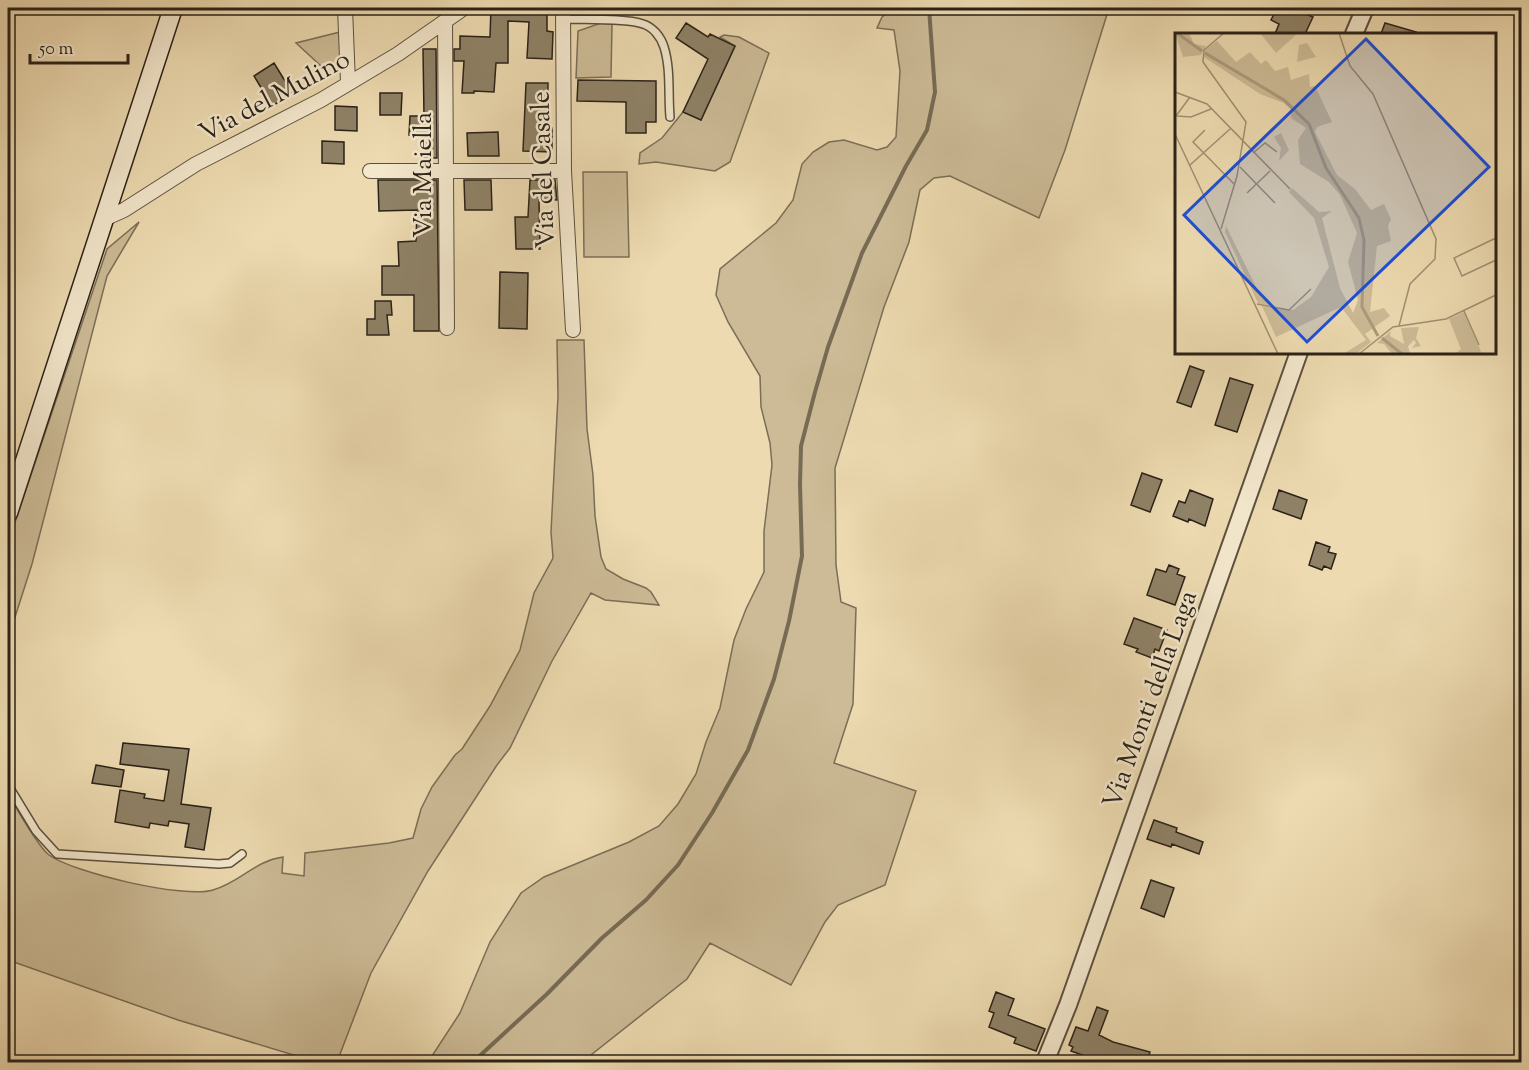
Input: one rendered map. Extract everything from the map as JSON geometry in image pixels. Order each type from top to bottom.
[{"type":"main road","points":[[8,513],[173,8]]},
{"type":"street","points":[[345,8],[348,84]]},
{"type":"street","name":"Via del Mulino","points":[[104,219],[124,210],[196,164],[321,100],[398,54],[464,8]]},
{"type":"street","points":[[1354,33],[1365,8]]},
{"type":"street","name":"Via del Casale","points":[[563,13],[564,171],[573,330]]},
{"type":"street","name":"Via Maiella","points":[[445,21],[447,328]]},
{"type":"street","points":[[370,171],[564,171]]},
{"type":"street","name":"Via Monti della Laga","points":[[1044,1062],[1072,993],[1298,354]]},
{"type":"lane","points":[[563,13],[643,24],[654,30],[664,45],[667,59],[670,117]]},
{"type":"lane","points":[[8,785],[36,831],[57,854],[219,864],[230,862],[242,855]]},
{"type":"shaded area","points":[[895,8],[1109,8],[1065,150],[1039,218],[950,176],[934,178],[920,190],[909,242],[884,307],[835,468],[836,565],[841,602],[856,608],[853,704],[834,763],[916,791],[885,885],[838,905],[825,922],[791,985],[710,943],[687,979],[582,1062],[428,1062],[460,1013],[490,942],[521,893],[544,877],[629,842],[659,826],[678,804],[696,774],[720,708],[734,640],[764,572],[764,531],[772,465],[770,443],[761,407],[760,376],[728,322],[716,295],[720,269],[776,223],[793,200],[802,164],[813,152],[829,142],[844,140],[877,150],[887,147],[896,137],[900,71],[894,30],[877,28],[882,17]]},
{"type":"shaded area","points":[[601,23],[612,24],[611,77],[576,78],[578,31]]},
{"type":"shaded area","points":[[344,31],[345,60],[322,67],[296,43]]},
{"type":"shaded area","points":[[724,35],[739,37],[769,53],[730,162],[715,171],[656,162],[639,164],[640,153],[662,138],[683,112],[701,120],[735,46],[720,37]]},
{"type":"shaded area","points":[[583,172],[627,172],[629,257],[584,257]]},
{"type":"shaded area","points":[[139,222],[107,276],[32,564],[8,639],[8,543],[107,249]]},
{"type":"shaded area","points":[[557,340],[584,340],[587,429],[601,557],[606,569],[646,588],[659,605],[605,600],[591,593],[552,661],[510,748],[428,871],[371,973],[337,1062],[297,1062],[297,1056],[178,1020],[8,960],[8,794],[33,836],[49,855],[62,862],[104,876],[179,891],[213,890],[232,882],[255,867],[283,857],[282,873],[304,876],[305,853],[413,838],[421,809],[432,787],[462,749],[490,706],[520,650],[534,593],[553,558],[551,532],[558,396]]},
{"type":"building","points":[[491,8],[547,8],[547,31],[553,32],[552,59],[527,58],[529,22],[508,21],[508,63],[496,63],[494,92],[462,93],[464,61],[454,61],[454,49],[460,49],[460,36],[490,37]]},
{"type":"building","points":[[1277,8],[1291,8],[1313,17],[1305,33],[1275,33],[1279,24],[1271,20]]},
{"type":"building","points":[[686,23],[708,37],[710,34],[735,46],[701,120],[683,112],[708,59],[676,38]]},
{"type":"building","points":[[1385,23],[1416,32],[1416,33],[1381,33]]},
{"type":"building","points":[[423,49],[436,49],[437,158],[422,158],[422,135],[409,135],[410,116],[424,116]]},
{"type":"building","points":[[274,63],[293,94],[272,106],[254,76]]},
{"type":"building","points":[[578,80],[656,81],[656,122],[646,122],[646,133],[626,133],[626,102],[577,101]]},
{"type":"building","points":[[526,83],[548,83],[547,128],[552,128],[552,152],[523,151]]},
{"type":"building","points":[[380,93],[402,93],[401,115],[380,115]]},
{"type":"building","points":[[335,106],[357,107],[357,131],[335,130]]},
{"type":"building","points":[[498,132],[499,156],[468,156],[467,133]]},
{"type":"building","points":[[322,141],[344,142],[344,164],[322,163]]},
{"type":"building","points":[[378,180],[437,180],[439,331],[414,331],[414,295],[382,295],[382,266],[399,266],[398,242],[416,241],[417,210],[379,211]]},
{"type":"building","points":[[464,180],[491,180],[492,210],[465,210]]},
{"type":"building","points":[[530,180],[555,180],[557,200],[539,199],[540,249],[516,249],[515,217],[528,217]]},
{"type":"building","points":[[500,272],[528,273],[527,329],[499,328]]},
{"type":"building","points":[[375,301],[391,301],[392,315],[387,315],[389,335],[367,335],[367,319],[375,319]]},
{"type":"building","points":[[1190,366],[1204,371],[1191,407],[1177,402]]},
{"type":"building","points":[[1230,378],[1253,385],[1237,432],[1215,425]]},
{"type":"building","points":[[1142,473],[1162,480],[1150,512],[1131,505]]},
{"type":"building","points":[[1190,490],[1213,499],[1205,526],[1189,519],[1188,522],[1173,516],[1179,501],[1185,503]]},
{"type":"building","points":[[1279,490],[1307,500],[1301,519],[1273,509]]},
{"type":"building","points":[[1316,542],[1330,547],[1328,552],[1336,554],[1331,569],[1324,566],[1322,570],[1309,565]]},
{"type":"building","points":[[1169,565],[1179,569],[1177,574],[1185,577],[1175,605],[1147,595],[1156,569],[1166,572]]},
{"type":"building","points":[[1134,618],[1167,630],[1159,651],[1155,649],[1152,658],[1124,644]]},
{"type":"building","points":[[123,743],[189,749],[181,804],[211,808],[204,850],[185,847],[189,824],[169,821],[168,826],[150,823],[149,828],[115,822],[120,790],[145,794],[144,798],[164,801],[169,770],[120,764]]},
{"type":"building","points":[[96,765],[124,770],[121,787],[92,783]]},
{"type":"building","points":[[1154,820],[1177,828],[1176,832],[1203,842],[1199,854],[1172,844],[1171,847],[1147,839]]},
{"type":"building","points":[[1151,880],[1174,888],[1164,917],[1141,908]]},
{"type":"building","points":[[996,992],[1014,999],[1008,1015],[1045,1029],[1036,1051],[1014,1043],[1016,1038],[989,1027],[994,1013],[989,1011]]},
{"type":"building","points":[[1097,1007],[1108,1011],[1099,1035],[1113,1042],[1150,1052],[1147,1062],[1102,1062],[1071,1051],[1073,1047],[1069,1045],[1076,1027],[1088,1031]]},
{"type":"waterway","points":[[473,1062],[547,994],[602,938],[646,900],[678,865],[712,813],[748,750],[774,679],[802,556],[801,446],[815,392],[828,347],[862,253],[927,130],[935,92],[929,8]]}]
